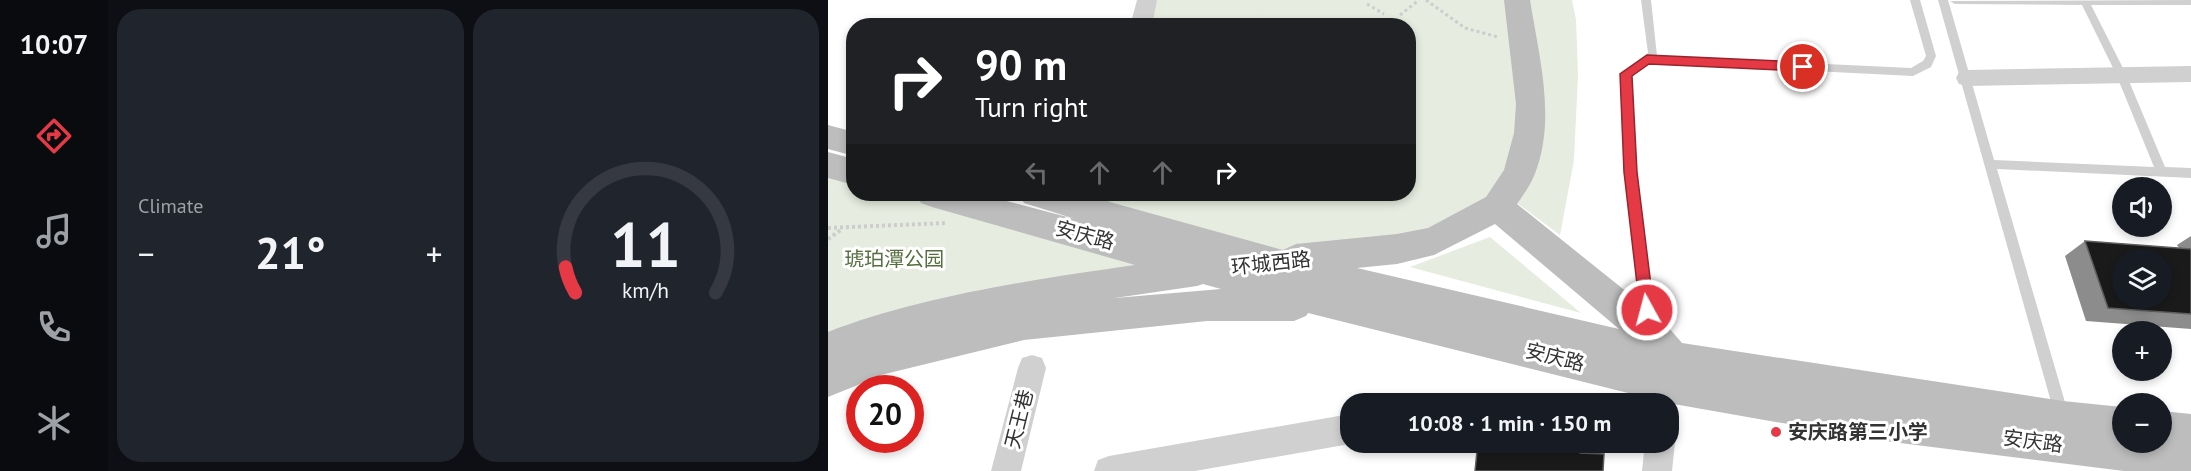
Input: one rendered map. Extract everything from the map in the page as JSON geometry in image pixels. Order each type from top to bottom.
[{"type":"main road","name":"环城西路","points":[[828,349],[929,319],[1094,285],[1417,245],[1443,237],[1497,207],[1519,174],[1529,133],[1531,104],[1517,0]]},
{"type":"main road","points":[[828,137],[846,142]]},
{"type":"main road","points":[[828,165],[846,170]]},
{"type":"main road","name":"安庆路","points":[[958,201],[1334,305],[1664,370],[2063,420],[2112,443]]},
{"type":"main road","name":"安庆路","points":[[1098,202],[1270,262],[1664,370],[1884,422],[2112,448]]},
{"type":"main road","points":[[1497,207],[1664,370]]},
{"type":"main road","points":[[828,379],[885,357],[1024,324],[1207,305],[1334,305]]},
{"type":"main road","points":[[2172,431],[2191,433]]},
{"type":"main road","name":"安庆路","points":[[2146,453],[2191,460]]},
{"type":"street","points":[[1143,18],[1147,0]]},
{"type":"street","points":[[1966,78],[2191,74]]},
{"type":"street","name":"天王巷","points":[[1006,471],[1032,368]]},
{"type":"street","points":[[1109,471],[1340,431]]},
{"type":"street","points":[[1657,471],[1659,453]]},
{"type":"lane","points":[[1646,0],[1653,51],[1647,59],[1631,68],[1626,74],[1625,81],[1631,172],[1664,370]]},
{"type":"lane","points":[[1647,59],[1913,72],[1927,64],[1931,56],[1915,0]]},
{"type":"lane","points":[[1943,0],[2063,420]]},
{"type":"lane","points":[[1955,1],[2191,2]]},
{"type":"lane","points":[[2085,1],[2121,74],[2161,170]]},
{"type":"lane","points":[[1991,164],[2191,173]]},
{"type":"path","points":[[1400,15],[1419,0]]},
{"type":"path","points":[[1426,0],[1456,23],[1473,32],[1522,42]]},
{"type":"path","points":[[1367,4],[1384,14]]},
{"type":"path","points":[[828,228],[947,223]]},
{"type":"path","points":[[828,239],[843,228]]},
{"type":"green space","points":[[1147,0],[1572,0],[1576,20],[1578,75],[1574,160],[1560,235],[1506,195],[1467,225],[1270,262],[1096,210],[1098,201],[1416,201],[1416,18],[1143,18]]},
{"type":"green space","name":"琥珀潭公园","points":[[828,165],[846,170],[846,201],[958,201],[1210,270],[828,349]]},
{"type":"green space","points":[[1490,237],[1581,313],[1410,267]]},
{"type":"building","points":[[2085,241],[2191,249],[2191,314],[2122,309],[2172,309],[2172,249],[2112,249],[2112,308],[2108,308]]},
{"type":"building","points":[[1477,453],[1604,454],[1603,471],[1475,471]]},
{"type":"place","name":"安庆路第三小学","points":[[1776,432]]},
{"type":"route","points":[[1647,310],[1631,172],[1626,74],[1631,68],[1647,59],[1803,67]]}]
